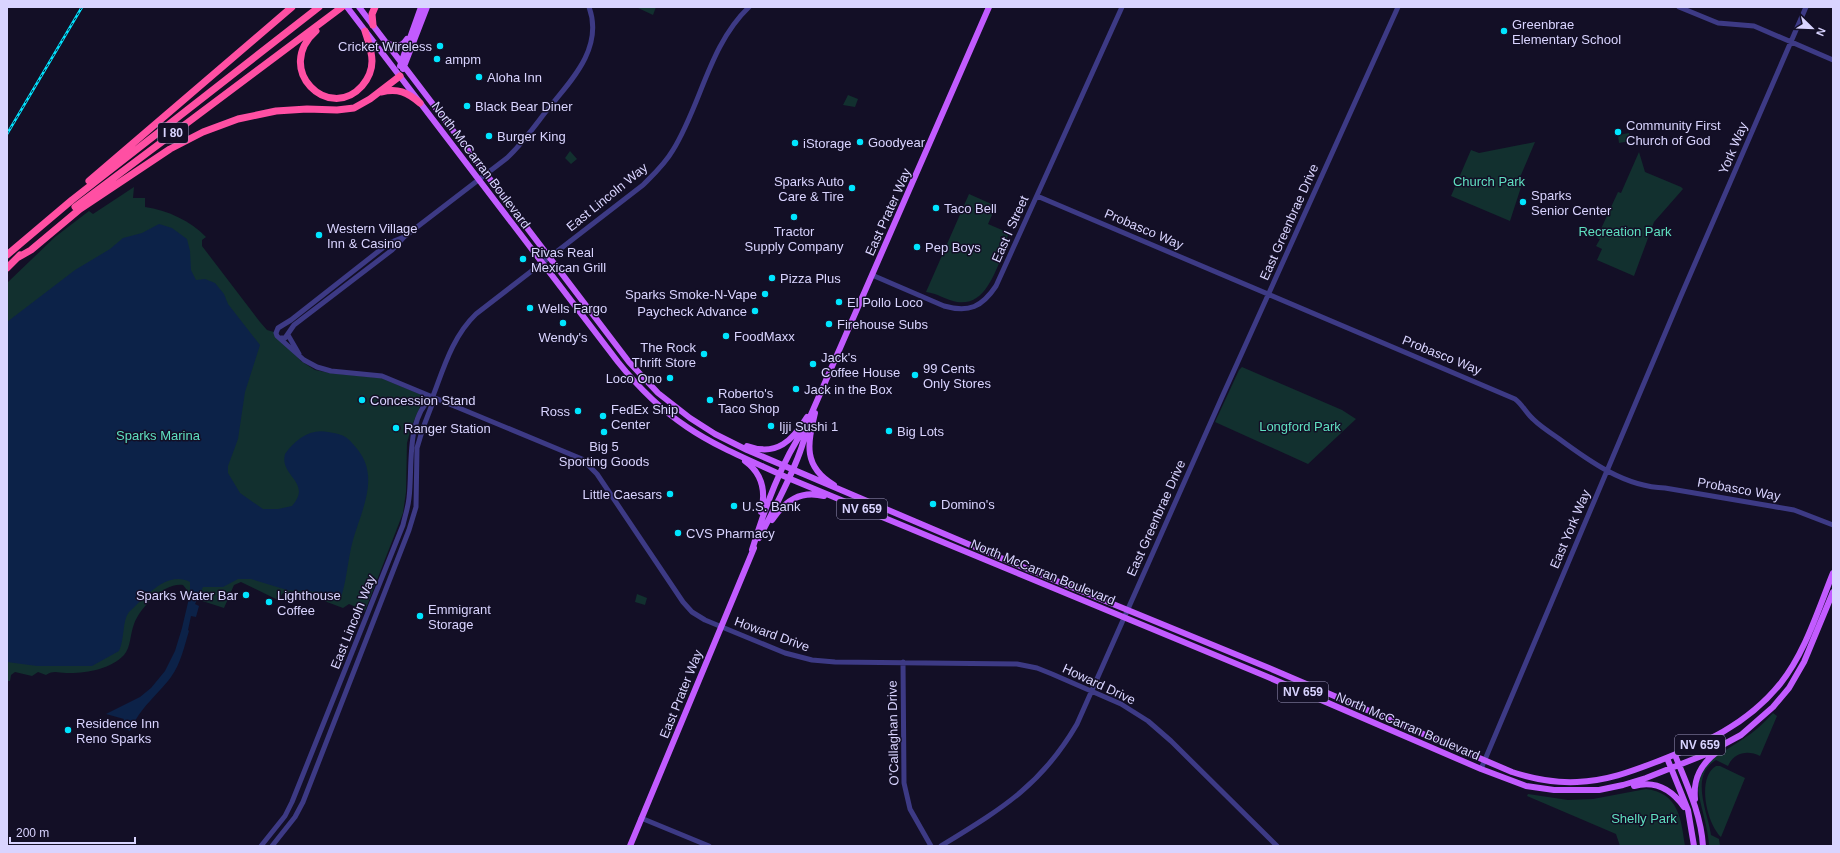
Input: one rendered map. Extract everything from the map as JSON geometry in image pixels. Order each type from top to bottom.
[{"type":"highway","points":[[7,254],[45,217],[292,7]]},
{"type":"highway","name":"I 80","points":[[7,254],[72,200],[319,7]]},
{"type":"highway","points":[[343,7],[308,38],[300,55],[300,66],[308,85],[316,92],[332,97],[342,97],[355,92],[365,83],[371,71],[372,59],[365,32]]},
{"type":"highway","points":[[373,25],[372,14],[375,7]]},
{"type":"highway","name":"I 80","points":[[7,268],[87,197],[334,15]]},
{"type":"highway","points":[[17,258],[31,250],[80,208],[170,150],[203,132],[238,119],[270,112],[307,109],[350,109],[362,104],[379,92],[398,75]]},
{"type":"highway","points":[[379,92],[393,89],[399,90],[409,94],[420,103]]},
{"type":"main road","name":"North McCarran Boulevard","points":[[343,7],[365,32],[632,379],[686,427],[717,445],[788,478],[1124,617],[1510,781],[1539,788],[1584,791],[1611,789],[1646,778],[1728,743],[1762,718],[1789,688],[1804,662],[1833,592]]},
{"type":"main road","name":"North McCarran Boulevard","points":[[359,7],[639,374],[668,402],[715,434],[784,467],[1269,668],[1484,761],[1524,776],[1554,782],[1576,783],[1621,775],[1705,743],[1733,727],[1761,705],[1780,684],[1797,657],[1833,572]]},
{"type":"main road","points":[[403,65],[410,34],[421,7]]},
{"type":"main road","points":[[398,75],[427,7]]},
{"type":"main road","name":"East Prater Way","points":[[752,550],[763,514],[795,442],[806,426],[821,393],[989,7]]},
{"type":"main road","points":[[386,42],[392,45],[401,46],[410,34]]},
{"type":"main road","points":[[715,434],[752,448],[777,448],[789,442],[796,434],[821,393]]},
{"type":"main road","points":[[821,393],[809,440],[810,454],[813,465],[820,475],[845,492]]},
{"type":"main road","name":"East Prater Way","points":[[630,846],[752,550],[792,470],[805,440],[806,426]]},
{"type":"main road","points":[[717,445],[751,465],[763,484],[764,502],[752,550]]},
{"type":"main road","points":[[752,550],[780,508],[794,497],[818,495],[853,505]]},
{"type":"main road","points":[[1703,846],[1694,791],[1699,770],[1706,760],[1728,743]]},
{"type":"main road","points":[[1675,755],[1697,813]]},
{"type":"main road","points":[[1667,758],[1689,815],[1694,846]]},
{"type":"main road","points":[[1611,789],[1645,784],[1659,786],[1674,794],[1689,815]]},
{"type":"street","points":[[404,237],[389,243],[278,328],[276,333],[281,338],[285,338],[294,325],[392,250],[404,237],[486,174],[521,144],[584,62],[590,46],[592,29],[589,7]]},
{"type":"street","name":"East Lincoln Way","points":[[261,846],[285,816],[292,802],[403,525],[409,498],[412,440],[426,403],[432,396],[455,342],[464,327],[476,314],[643,185],[661,167],[682,133],[723,40],[733,24],[749,7]]},
{"type":"street","name":"East I Street","points":[[872,275],[956,310],[977,306],[988,298],[996,286],[1122,7]]},
{"type":"street","name":"East Greenbrae Drive","points":[[941,846],[999,810],[1038,777],[1069,738],[1093,691],[1124,617],[1268,294],[1398,7]]},
{"type":"street","points":[[1679,7],[1718,23],[1754,26],[1833,60]]},
{"type":"street","name":"York Way","points":[[1680,298],[1806,7]]},
{"type":"street","name":"Probasco Way","points":[[1037,196],[1514,399],[1535,422],[1584,458],[1607,470],[1646,486],[1666,488],[1794,510],[1833,526]]},
{"type":"street","name":"East York Way","points":[[1481,769],[1680,298]]},
{"type":"street","points":[[282,326],[288,329],[288,334]]},
{"type":"street","name":"Howard Drive","points":[[288,334],[299,355]]},
{"type":"street","name":"Howard Drive","points":[[281,338],[310,364],[324,370],[382,376],[575,455],[588,464],[597,474],[683,602],[698,616],[785,653],[812,660],[1017,664],[1037,668],[1093,691],[1134,712],[1160,731],[1277,846]]},
{"type":"street","name":"East Lincoln Way","points":[[272,846],[295,818],[303,802],[412,524],[417,498],[417,448],[433,402],[432,396]]},
{"type":"street","name":"O'Callaghan Drive","points":[[903,662],[904,783],[910,809],[931,846]]},
{"type":"street","points":[[641,818],[709,846]]},
{"type":"green space","points":[[636,7],[656,7],[653,15]]},
{"type":"green space","points":[[848,95],[858,99],[855,107],[843,105]]},
{"type":"green space","points":[[1629,133],[1630,141],[1619,143],[1618,135]]},
{"type":"green space","name":"Church Park","points":[[1535,142],[1518,182],[1522,184],[1510,221],[1451,196],[1471,150],[1479,153]]},
{"type":"green space","points":[[570,151],[577,159],[571,164],[565,158]]},
{"type":"green space","name":"Recreation Park","points":[[1639,152],[1645,172],[1683,189],[1654,222],[1634,276],[1597,260],[1602,249],[1596,246],[1600,239],[1597,238],[1602,233],[1600,231],[1618,192],[1621,193]]},
{"type":"green space","name":"Sparks Marina","points":[[134,187],[133,198],[145,198],[145,207],[153,208],[178,217],[200,231],[206,237],[202,240],[202,246],[260,322],[267,330],[274,332],[301,361],[315,370],[381,378],[422,395],[423,400],[412,425],[407,443],[406,492],[403,513],[365,611],[349,604],[343,608],[319,599],[304,599],[283,593],[278,600],[241,582],[234,585],[224,608],[187,596],[187,590],[183,585],[176,585],[161,591],[142,610],[134,624],[126,652],[119,660],[112,664],[97,670],[81,673],[54,672],[46,675],[38,672],[32,676],[15,672],[11,675],[10,681],[7,681],[7,283],[55,237],[89,211],[93,214]]},
{"type":"green space","points":[[969,194],[996,206],[988,224],[1009,233],[1000,255],[1002,257],[991,281],[981,295],[966,302],[957,302],[926,292]]},
{"type":"green space","name":"Longford Park","points":[[1242,367],[1342,410],[1356,419],[1308,464],[1215,422],[1239,370]]},
{"type":"green space","points":[[637,594],[647,598],[645,605],[635,602]]},
{"type":"green space","points":[[1773,713],[1777,716],[1760,756],[1751,753],[1738,755],[1728,766],[1716,760],[1708,767],[1703,775],[1702,795],[1711,835],[1719,839],[1720,846],[1709,846],[1699,795],[1698,784],[1700,775],[1705,767],[1718,755],[1751,733]]},
{"type":"green space","points":[[1716,766],[1720,766],[1745,778],[1721,837],[1716,831],[1708,812],[1705,790],[1706,780],[1710,772]]},
{"type":"green space","name":"Shelly Park","points":[[1646,789],[1657,791],[1672,802],[1680,817],[1685,846],[1620,846],[1616,834],[1527,796],[1528,794],[1568,800],[1593,799]]},
{"type":"water","name":"Sparks Marina","points":[[159,224],[172,228],[187,239],[190,251],[191,270],[196,280],[205,279],[215,283],[224,294],[228,304],[260,345],[245,392],[238,439],[228,466],[228,473],[240,493],[263,509],[278,509],[292,506],[299,491],[284,462],[285,454],[293,444],[304,436],[321,431],[342,435],[351,442],[358,450],[364,461],[368,472],[368,483],[367,495],[351,547],[344,588],[339,599],[335,600],[322,592],[287,590],[251,579],[238,579],[223,587],[203,587],[195,604],[199,606],[196,617],[191,616],[189,631],[177,666],[171,677],[139,715],[130,731],[121,727],[124,719],[106,714],[140,697],[151,688],[165,671],[175,651],[182,628],[190,594],[190,582],[181,579],[173,580],[156,587],[149,593],[129,612],[124,625],[119,651],[92,666],[37,666],[7,662],[7,322],[75,270],[110,249],[123,238],[142,233]]},
{"type":"railway","points":[[7,134],[82,7]]},
{"type":"place","name":"Greenbrae Elementary School","points":[[1504,31]]},
{"type":"place","name":"Cricket Wireless","points":[[440,46]]},
{"type":"place","name":"ampm","points":[[437,59]]},
{"type":"place","name":"Aloha Inn","points":[[479,77]]},
{"type":"place","name":"Black Bear Diner","points":[[467,106]]},
{"type":"place","name":"Community First Church of God","points":[[1618,132]]},
{"type":"place","name":"Burger King","points":[[489,136]]},
{"type":"place","name":"Goodyear","points":[[860,142]]},
{"type":"place","name":"iStorage","points":[[795,143]]},
{"type":"place","name":"Sparks Auto Care & Tire","points":[[852,188]]},
{"type":"place","name":"Sparks Senior Center","points":[[1523,202]]},
{"type":"place","name":"Taco Bell","points":[[936,208]]},
{"type":"place","name":"Tractor Supply Company","points":[[794,217]]},
{"type":"place","name":"Western Village Inn & Casino","points":[[319,235]]},
{"type":"place","name":"Pep Boys","points":[[917,247]]},
{"type":"place","name":"Rivas Real Mexican Grill","points":[[523,259]]},
{"type":"place","name":"Pizza Plus","points":[[772,278]]},
{"type":"place","name":"Sparks Smoke-N-Vape","points":[[765,294]]},
{"type":"place","name":"El Pollo Loco","points":[[839,302]]},
{"type":"place","name":"Wells Fargo","points":[[530,308]]},
{"type":"place","name":"Paycheck Advance","points":[[755,311]]},
{"type":"place","name":"Wendy's","points":[[563,323]]},
{"type":"place","name":"Firehouse Subs","points":[[829,324]]},
{"type":"place","name":"FoodMaxx","points":[[726,336]]},
{"type":"place","name":"The Rock Thrift Store","points":[[704,354]]},
{"type":"place","name":"Jack's Coffee House","points":[[813,364]]},
{"type":"place","name":"99 Cents Only Stores","points":[[915,375]]},
{"type":"place","name":"Loco Ono","points":[[670,378]]},
{"type":"place","name":"Jack in the Box","points":[[796,389]]},
{"type":"place","name":"Concession Stand","points":[[362,400]]},
{"type":"place","name":"Roberto's Taco Shop","points":[[710,400]]},
{"type":"place","name":"Ross","points":[[578,411]]},
{"type":"place","name":"FedEx Ship Center","points":[[603,416]]},
{"type":"place","name":"Ijji Sushi 1","points":[[771,426]]},
{"type":"place","name":"Ranger Station","points":[[396,428]]},
{"type":"place","name":"Big Lots","points":[[889,431]]},
{"type":"place","name":"Big 5 Sporting Goods","points":[[604,432]]},
{"type":"place","name":"Little Caesars","points":[[670,494]]},
{"type":"place","name":"Domino's","points":[[933,504]]},
{"type":"place","name":"U.S. Bank","points":[[734,506]]},
{"type":"place","name":"CVS Pharmacy","points":[[678,533]]},
{"type":"place","name":"Sparks Water Bar","points":[[246,595]]},
{"type":"place","name":"Lighthouse Coffee","points":[[269,602]]},
{"type":"place","name":"Emmigrant Storage","points":[[420,616]]},
{"type":"place","name":"Residence Inn Reno Sparks","points":[[68,730]]}]
